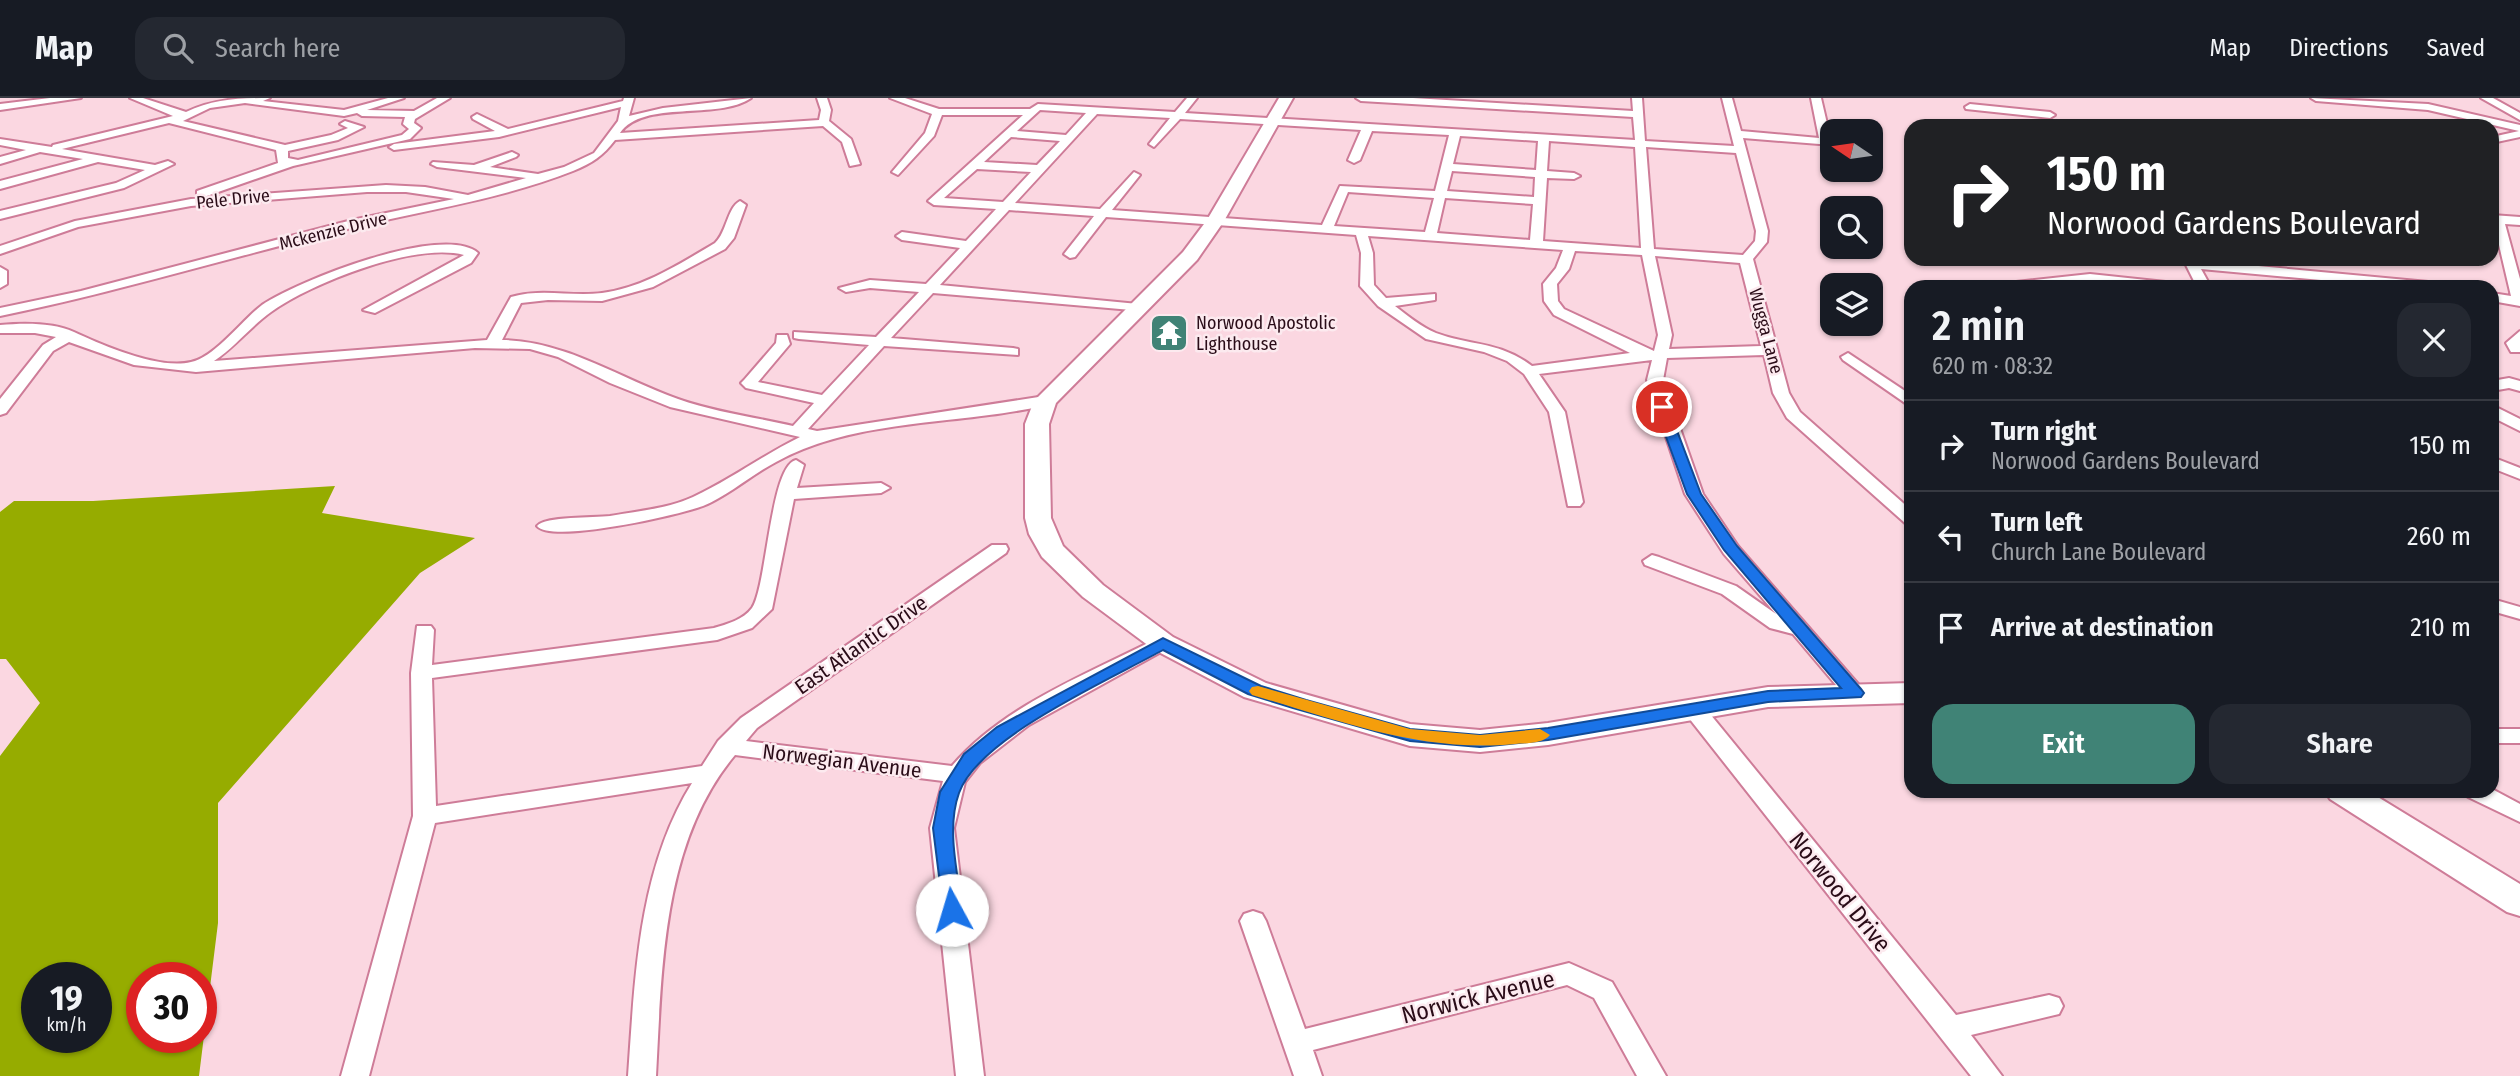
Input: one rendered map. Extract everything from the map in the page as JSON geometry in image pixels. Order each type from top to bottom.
[{"type":"street","points":[[0,107],[76,98]]},
{"type":"street","points":[[135,98],[153,104],[160,110],[183,115]]},
{"type":"street","points":[[0,161],[183,115],[221,98]]},
{"type":"street","points":[[208,105],[265,98]]},
{"type":"street","points":[[358,111],[399,98]]},
{"type":"street","points":[[261,115],[288,109],[414,114],[445,98]]},
{"type":"street","points":[[230,171],[255,169],[285,158],[379,146],[442,143],[509,132],[644,98]]},
{"type":"street","points":[[623,121],[663,111],[731,103],[746,98]]},
{"type":"street","points":[[822,98],[825,101],[825,123]]},
{"type":"street","points":[[895,98],[938,112],[1032,112]]},
{"type":"street","points":[[968,111],[971,98]]},
{"type":"street","points":[[1123,112],[1135,98]]},
{"type":"street","points":[[1154,145],[1192,98]]},
{"type":"street","points":[[1286,98],[1215,221],[1190,256],[1045,401],[1037,424],[1038,518],[1042,534],[1058,558],[1093,591],[1163,643],[1255,690],[1410,735],[1480,741],[1548,734],[1768,696],[1904,693]]},
{"type":"street","points":[[1362,98],[1379,99],[1432,117],[1455,133]]},
{"type":"street","name":"Wugga Lane","points":[[1727,98],[1762,231],[1761,242],[1746,259],[1782,393],[1793,415],[1904,513]]},
{"type":"street","points":[[1816,98],[1822,119]]},
{"type":"street","points":[[2316,98],[2428,107],[2481,119]]},
{"type":"street","points":[[2486,98],[2520,117]]},
{"type":"street","points":[[254,99],[288,109]]},
{"type":"street","points":[[2045,99],[2052,119]]},
{"type":"street","name":"Mckenzie Drive","points":[[0,312],[82,295],[340,227],[470,198],[545,176],[598,155],[623,121],[628,101]]},
{"type":"street","points":[[1742,150],[1544,138],[1484,120],[1464,101],[1432,117],[1368,127],[1038,107],[934,201],[1746,259]]},
{"type":"street","points":[[349,103],[379,105]]},
{"type":"street","points":[[1455,133],[1484,120],[1549,103],[1637,106],[1648,253],[1665,335],[1656,356],[1655,380],[1694,494],[1731,550],[1855,693]]},
{"type":"street","points":[[1970,107],[2050,115]]},
{"type":"street","points":[[795,433],[1096,110]]},
{"type":"street","points":[[898,172],[930,134],[938,112]]},
{"type":"street","points":[[379,146],[412,134],[416,128],[408,124],[414,114]]},
{"type":"street","points":[[183,115],[173,122],[264,143],[285,158]]},
{"type":"street","points":[[477,117],[490,126],[509,132]]},
{"type":"street","points":[[610,137],[825,123],[847,141],[854,164]]},
{"type":"street","points":[[2499,123],[2520,128]]},
{"type":"street","points":[[163,206],[359,127],[345,124]]},
{"type":"street","points":[[1354,160],[1368,127]]},
{"type":"street","points":[[1430,237],[1455,133]]},
{"type":"street","points":[[1008,134],[1069,138]]},
{"type":"street","points":[[1737,134],[1820,140]]},
{"type":"street","points":[[2499,138],[2520,134]]},
{"type":"street","points":[[1536,244],[1544,138]]},
{"type":"street","points":[[0,142],[113,158],[153,168]]},
{"type":"street","points":[[471,170],[512,155]]},
{"type":"street","points":[[0,185],[113,158]]},
{"type":"street","points":[[0,215],[120,186],[153,168],[168,164]]},
{"type":"street","points":[[438,164],[471,170],[545,176]]},
{"type":"street","points":[[974,165],[1039,169]]},
{"type":"street","points":[[1447,167],[1574,176]]},
{"type":"street","points":[[1070,254],[1134,175]]},
{"type":"street","name":"Pele Drive","points":[[0,250],[78,225],[163,206],[264,195],[388,188],[427,190],[470,198]]},
{"type":"street","points":[[1326,229],[1344,188],[1539,201]]},
{"type":"street","points":[[494,343],[516,300],[530,296],[603,297],[636,289],[720,246],[728,238],[740,205]]},
{"type":"street","points":[[2499,220],[2520,221]]},
{"type":"street","points":[[1361,232],[1367,253],[1367,286],[1383,303],[1431,336],[1488,348],[1512,358],[1530,371],[1557,412],[1574,502]]},
{"type":"street","points":[[2499,234],[2519,302],[2499,298]]},
{"type":"street","points":[[902,236],[969,245]]},
{"type":"street","points":[[1570,247],[1562,269],[1550,284],[1551,301],[1559,312],[1656,356]]},
{"type":"street","points":[[195,367],[226,346],[250,320],[301,288],[337,274],[407,254],[449,249],[472,253],[466,260],[370,310]]},
{"type":"street","points":[[2226,266],[2341,280]]},
{"type":"street","points":[[0,271],[0,284]]},
{"type":"street","points":[[846,288],[870,284],[1138,308]]},
{"type":"street","points":[[1383,303],[1430,297]]},
{"type":"street","points":[[0,329],[44,327],[116,356],[150,364],[195,367],[494,343],[531,345],[564,354],[651,396],[795,433],[817,436]]},
{"type":"street","points":[[0,410],[48,348],[69,335]]},
{"type":"street","points":[[799,335],[1013,352]]},
{"type":"street","points":[[782,338],[783,344],[751,385],[824,400]]},
{"type":"street","points":[[1530,371],[1606,359],[1722,351],[1772,351]]},
{"type":"street","points":[[1848,357],[1904,397]]},
{"type":"street","points":[[546,526],[599,523],[668,511],[699,501],[770,458],[817,436],[1045,401]]},
{"type":"street","points":[[2499,414],[2519,426]]},
{"type":"street","points":[[421,673],[718,634],[745,624],[755,617],[765,600],[786,494],[796,465]]},
{"type":"street","points":[[2499,465],[2520,474]]},
{"type":"street","points":[[786,494],[881,488]]},
{"type":"street","name":"East Atlantic Drive","points":[[642,1076],[651,938],[666,866],[707,773],[726,746],[749,723],[999,549]]},
{"type":"street","points":[[1652,561],[1729,590],[1777,624],[1801,630]]},
{"type":"street","points":[[2499,607],[2520,612]]},
{"type":"street","points":[[355,1076],[425,817],[421,673],[424,630]]},
{"type":"street","points":[[970,1076],[943,828],[949,792],[971,758],[1003,731],[1163,643]]},
{"type":"street","name":"Norwood Drive","points":[[1693,708],[1988,1076]]},
{"type":"street","points":[[2499,736],[2520,736]]},
{"type":"street","name":"Norwegian Avenue","points":[[726,746],[958,775]]},
{"type":"street","points":[[425,817],[707,773]]},
{"type":"street","points":[[2489,798],[2520,814]]},
{"type":"street","points":[[2370,802],[2520,902]]},
{"type":"street","points":[[1253,921],[1308,1076]]},
{"type":"street","name":"Norwick Avenue","points":[[1296,1043],[1569,975],[1603,990],[1651,1076]]},
{"type":"street","points":[[1950,1028],[2049,1006]]},
{"type":"green space","points":[[335,486],[322,513],[475,538],[420,573],[218,803],[218,923],[213,962],[126,962],[126,1053],[202,1053],[199,1076],[0,1076],[0,756],[40,703],[6,659],[0,659],[0,512],[14,501],[93,501]]},
{"type":"slow traffic","points":[[1258,691],[1410,735],[1480,741],[1540,735]]},
{"type":"place","name":"Norwood Apostolic Lighthouse","points":[[1169,333]]},
{"type":"route","points":[[952,910],[943,828],[949,792],[971,758],[1003,731],[1163,643],[1255,690],[1345,718],[1410,735],[1480,741],[1548,734],[1768,696],[1855,693],[1731,550],[1694,494],[1662,407]]}]
